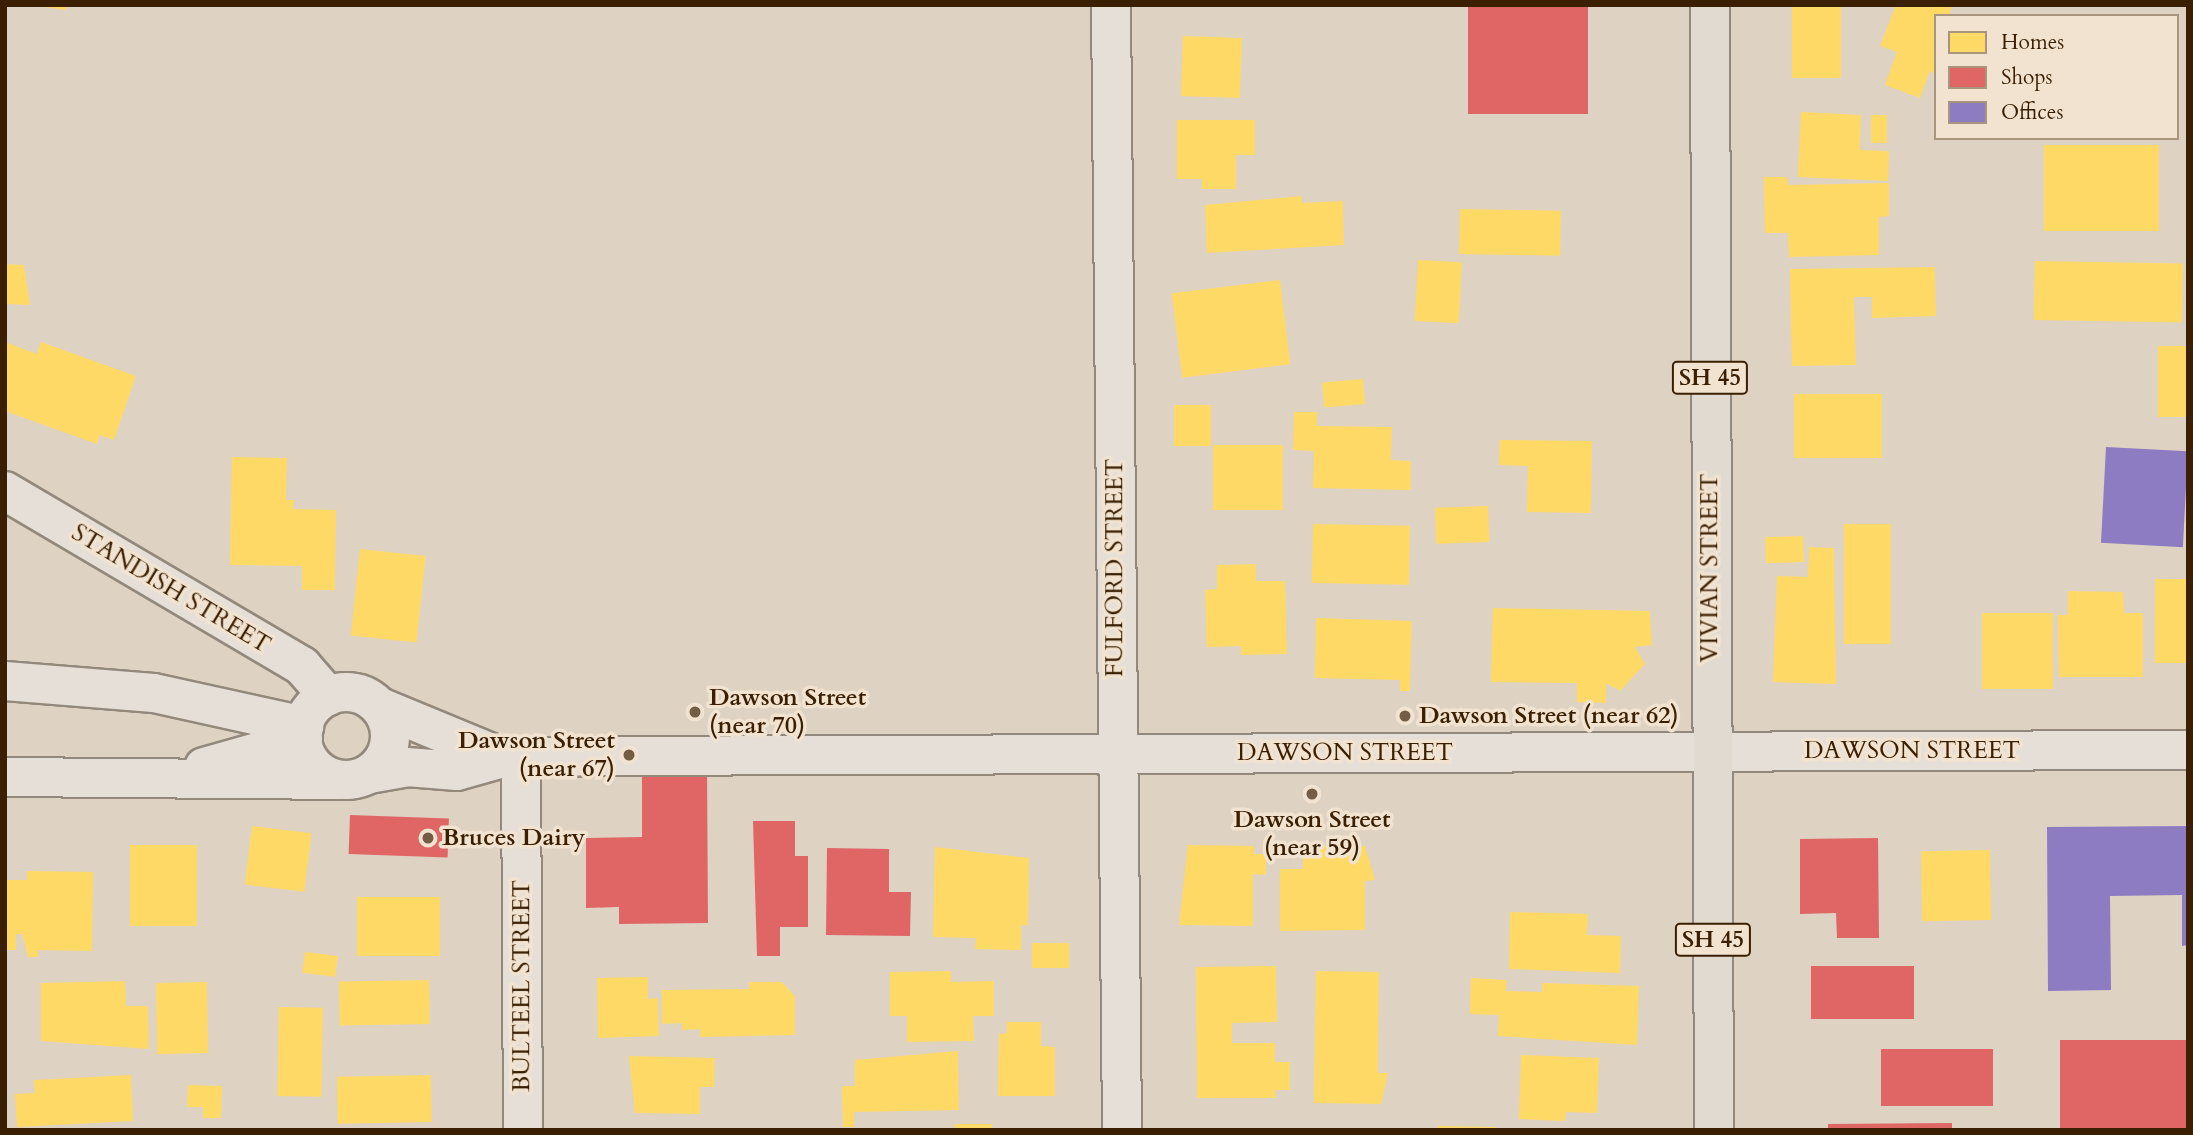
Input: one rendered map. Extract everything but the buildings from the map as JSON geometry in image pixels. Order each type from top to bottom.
[{"type":"main road","name":"VIVIAN STREET","points":[[1710,5],[1710,751],[1714,1130]]},
{"type":"street","name":"FULFORD STREET","points":[[1111,5],[1122,1130]]},
{"type":"street","name":"STANDISH STREET","points":[[5,491],[302,666],[328,696]]},
{"type":"street","points":[[5,681],[154,693],[303,732]]},
{"type":"street","points":[[5,777],[171,774],[303,732],[328,696],[356,693],[380,707],[390,743],[354,777],[314,766],[303,732]]},
{"type":"street","name":"DAWSON STREET","points":[[380,707],[512,758]]},
{"type":"street","name":"DAWSON STREET","points":[[171,774],[214,783],[354,777],[407,767],[457,772],[512,758],[2188,750]]},
{"type":"street","name":"BULTEEL STREET","points":[[512,758],[523,1130]]},
{"type":"place","name":"Dawson Street (near 70)","points":[[695,712]]},
{"type":"place","name":"Dawson Street (near 62)","points":[[1405,716]]},
{"type":"place","name":"Dawson Street (near 67)","points":[[629,755]]},
{"type":"place","name":"Dawson Street (near 59)","points":[[1312,794]]},
{"type":"place","name":"Bruces Dairy","points":[[428,838]]}]
